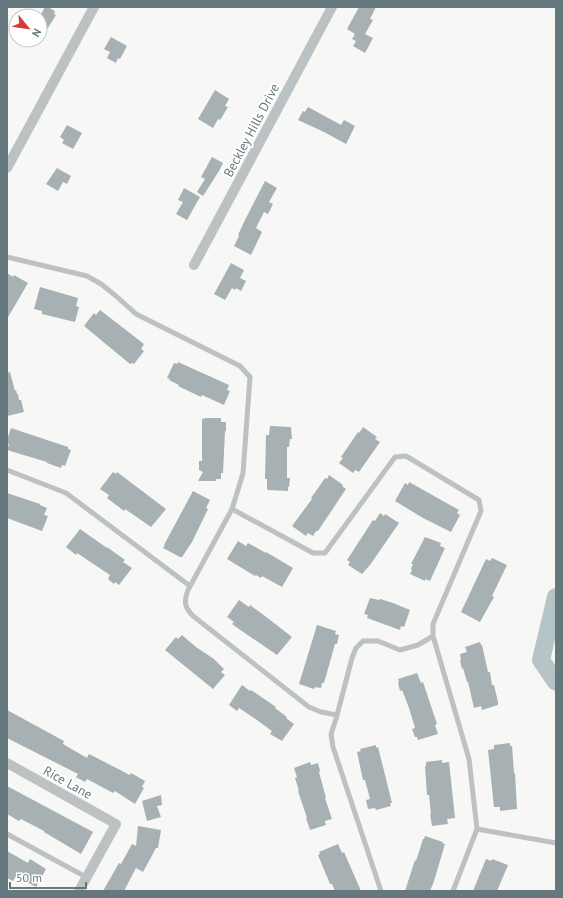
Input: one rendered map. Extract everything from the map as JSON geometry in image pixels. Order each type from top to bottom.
[{"type":"street","points":[[7,168],[94,7]]},
{"type":"street","name":"Beckley Hills Drive","points":[[194,265],[332,7]]},
{"type":"street","name":"Rice Lane","points":[[7,763],[116,824],[86,877]]},
{"type":"street","points":[[79,891],[86,877]]},
{"type":"lane","points":[[7,257],[87,276],[101,284],[136,314],[240,366],[250,377],[243,473],[232,509],[190,586],[185,599],[186,607],[192,616],[309,707],[321,712],[337,715]]},
{"type":"lane","points":[[232,509],[313,553],[320,554],[325,553],[395,458],[406,456],[479,500],[481,511],[433,624],[433,636],[469,759],[477,829],[453,891]]},
{"type":"lane","points":[[7,470],[66,493],[190,586]]},
{"type":"lane","points":[[381,891],[333,747],[331,734],[352,658],[356,648],[363,641],[378,642],[400,650],[418,645],[433,636]]},
{"type":"lane","points":[[477,829],[556,843]]},
{"type":"lane","points":[[7,834],[86,877]]},
{"type":"building","points":[[48,7],[55,11],[54,14],[56,15],[48,28],[48,8],[44,8]]},
{"type":"building","points":[[359,7],[376,7],[370,19],[373,20],[365,34],[373,38],[365,53],[353,46],[356,41],[352,39],[355,34],[347,29]]},
{"type":"building","points":[[111,37],[127,46],[116,63],[107,58],[110,52],[104,49]]},
{"type":"building","points":[[215,90],[229,99],[225,106],[228,107],[213,128],[198,119]]},
{"type":"building","points":[[308,107],[341,125],[344,120],[355,126],[346,144],[298,120],[303,111],[305,112]]},
{"type":"building","points":[[67,125],[82,133],[73,149],[62,143],[64,140],[60,137]]},
{"type":"building","points":[[212,157],[223,163],[203,196],[197,192],[205,179],[201,177]]},
{"type":"building","points":[[57,168],[71,176],[67,184],[63,182],[58,191],[46,184]]},
{"type":"building","points":[[265,181],[277,188],[269,202],[273,204],[268,214],[264,212],[256,228],[262,232],[251,255],[234,246],[244,222]]},
{"type":"building","points":[[184,188],[200,197],[187,220],[176,214],[183,202],[178,200]]},
{"type":"building","points":[[231,263],[244,270],[240,278],[246,281],[241,291],[236,288],[235,290],[232,288],[225,300],[214,294]]},
{"type":"building","points":[[7,273],[13,277],[14,275],[28,283],[7,319]]},
{"type":"building","points":[[40,287],[78,298],[76,306],[79,307],[75,322],[42,314],[42,311],[34,309]]},
{"type":"building","points":[[100,310],[144,344],[141,349],[144,351],[134,364],[130,364],[84,326],[94,313],[96,315]]},
{"type":"building","points":[[178,362],[229,385],[227,390],[230,391],[224,405],[202,395],[201,397],[169,380],[170,379],[167,378],[174,363],[177,364]]},
{"type":"building","points":[[10,372],[15,391],[16,390],[18,394],[19,400],[21,400],[24,412],[7,416],[7,373]]},
{"type":"building","points":[[221,418],[221,422],[226,422],[223,473],[221,473],[221,479],[216,479],[216,481],[198,481],[203,472],[199,470],[199,461],[202,461],[202,419]]},
{"type":"building","points":[[270,426],[291,427],[292,439],[290,439],[289,447],[287,447],[287,478],[290,478],[288,491],[267,489],[267,479],[265,479],[266,435],[269,435]]},
{"type":"building","points":[[363,427],[377,437],[375,439],[380,442],[359,472],[355,470],[353,473],[339,463],[343,458],[341,457]]},
{"type":"building","points":[[11,428],[68,447],[68,449],[71,450],[65,466],[62,465],[61,468],[47,462],[7,450],[9,444],[7,443],[7,440]]},
{"type":"building","points":[[113,472],[116,474],[117,472],[166,509],[151,527],[125,509],[124,511],[107,498],[109,495],[100,489]]},
{"type":"building","points":[[329,475],[346,489],[318,531],[316,531],[313,536],[308,533],[306,536],[292,526],[325,478],[327,479]]},
{"type":"building","points":[[409,482],[459,510],[457,513],[460,515],[451,532],[423,518],[395,501],[405,483],[408,485]]},
{"type":"building","points":[[193,491],[210,500],[206,508],[208,509],[192,542],[182,557],[180,557],[163,548]]},
{"type":"building","points":[[7,493],[40,504],[47,508],[44,515],[48,516],[42,531],[7,518]]},
{"type":"building","points":[[380,513],[384,516],[385,514],[399,523],[362,574],[348,565],[350,562],[347,560],[373,520],[375,521]]},
{"type":"building","points":[[80,529],[125,560],[123,562],[132,568],[119,585],[115,582],[114,584],[108,579],[110,575],[77,553],[76,555],[66,547]]},
{"type":"building","points":[[425,537],[441,543],[440,546],[445,548],[430,581],[425,579],[425,581],[410,574],[413,564],[411,564]]},
{"type":"building","points":[[238,541],[246,546],[248,543],[293,568],[282,587],[262,576],[261,578],[256,575],[255,576],[227,559]]},
{"type":"building","points":[[492,558],[507,565],[492,596],[494,597],[480,622],[461,612],[486,559],[490,561]]},
{"type":"building","points":[[370,598],[380,599],[410,610],[404,627],[401,626],[400,630],[367,618],[368,615],[364,614]]},
{"type":"building","points":[[239,600],[249,607],[250,605],[292,637],[277,655],[232,624],[234,622],[227,617]]},
{"type":"building","points":[[317,625],[336,631],[335,634],[339,635],[324,683],[322,683],[321,688],[315,687],[314,689],[299,684]]},
{"type":"building","points":[[182,635],[214,659],[224,669],[221,672],[225,675],[213,689],[165,650],[176,637],[178,639]]},
{"type":"building","points":[[480,642],[498,702],[498,705],[482,710],[481,706],[474,708],[468,682],[460,661],[460,654],[467,652],[465,647]]},
{"type":"building","points":[[417,673],[421,683],[423,682],[437,724],[435,725],[438,734],[418,740],[412,729],[415,728],[409,708],[402,690],[400,691],[398,683],[398,679]]},
{"type":"building","points":[[242,685],[276,707],[275,708],[294,724],[282,741],[270,734],[272,731],[257,720],[239,708],[237,711],[229,705]]},
{"type":"building","points":[[7,710],[64,741],[63,744],[87,758],[89,754],[145,781],[142,787],[144,788],[135,804],[115,791],[113,793],[87,779],[85,782],[76,777],[78,774],[7,738]]},
{"type":"building","points":[[510,743],[510,746],[512,746],[515,773],[517,809],[500,811],[500,807],[494,807],[488,750],[494,749],[494,745]]},
{"type":"building","points":[[376,745],[376,748],[378,747],[392,803],[390,803],[391,806],[376,810],[375,808],[368,809],[366,800],[370,799],[365,780],[363,780],[357,752],[361,751],[360,749]]},
{"type":"building","points":[[442,760],[442,763],[449,762],[455,818],[447,819],[448,824],[432,826],[429,795],[427,795],[425,766],[426,762]]},
{"type":"building","points":[[310,762],[311,765],[318,763],[325,798],[332,819],[325,821],[326,825],[310,830],[298,791],[295,778],[297,777],[294,768]]},
{"type":"building","points":[[7,786],[93,832],[81,854],[44,831],[21,819],[19,821],[7,814]]},
{"type":"building","points":[[161,795],[162,805],[157,806],[161,817],[147,821],[142,801]]},
{"type":"building","points":[[138,826],[161,830],[158,848],[156,848],[143,872],[136,868],[124,891],[103,891],[132,844],[136,846]]},
{"type":"building","points":[[425,836],[445,844],[434,881],[430,891],[405,891],[415,860],[416,861]]},
{"type":"building","points":[[338,844],[342,853],[344,852],[361,891],[335,891],[332,884],[330,884],[318,855],[320,854],[319,852]]},
{"type":"building","points":[[7,851],[28,863],[30,859],[46,869],[36,887],[16,876],[13,881],[7,878]]},
{"type":"building","points":[[486,859],[491,861],[492,859],[508,865],[497,891],[473,891]]},
{"type":"waterway","points":[[556,597],[541,660],[556,682]]}]
